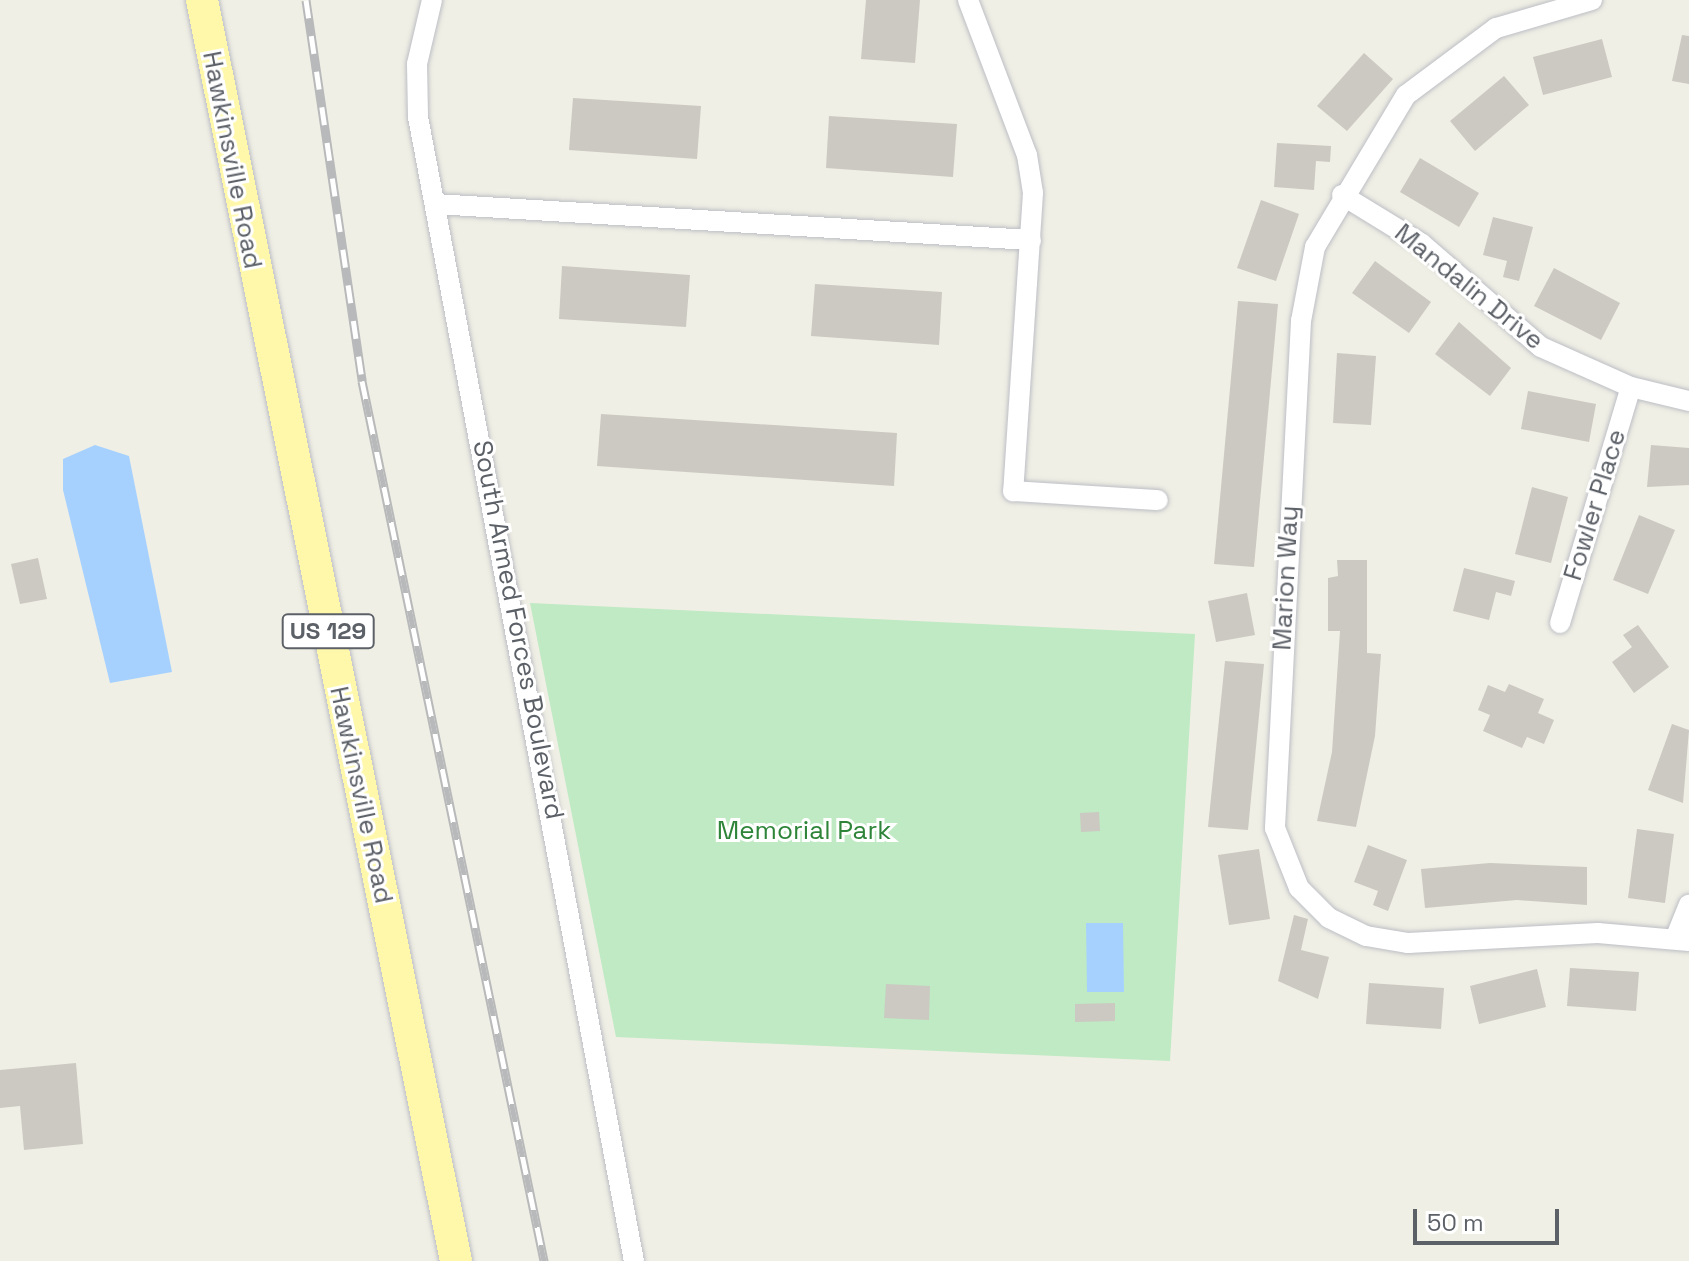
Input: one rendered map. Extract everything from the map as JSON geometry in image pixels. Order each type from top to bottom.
[{"type":"main road","name":"Hawkinsville Road","points":[[202,0],[456,1261]]},
{"type":"street","name":"South Armed Forces Boulevard","points":[[432,0],[417,64],[435,204],[634,1261]]},
{"type":"street","points":[[968,0],[1027,155],[1031,240],[1013,491],[1158,500]]},
{"type":"street","name":"Marion Way","points":[[1592,0],[1516,19],[1441,64],[1406,95],[1342,195],[1315,247],[1301,321],[1274,782],[1275,828],[1288,869],[1329,918],[1387,940],[1574,933],[1682,940]]},
{"type":"street","name":"Mandalin Drive","points":[[1342,195],[1422,244],[1541,347],[1631,387],[1689,401]]},
{"type":"street","points":[[435,204],[1031,240]]},
{"type":"street","name":"Fowler Place","points":[[1560,623],[1631,387]]},
{"type":"street","points":[[1682,940],[1689,905]]},
{"type":"green space","name":"Memorial Park","points":[[530,603],[1195,634],[1170,1061],[616,1037]]},
{"type":"water","points":[[95,445],[129,456],[172,672],[110,683],[63,490],[63,459]]},
{"type":"water","points":[[1086,923],[1123,923],[1124,992],[1087,992]]},
{"type":"building","points":[[866,0],[920,0],[915,63],[861,59]]},
{"type":"building","points":[[1682,35],[1689,36],[1689,84],[1672,81]]},
{"type":"building","points":[[1602,39],[1612,77],[1543,95],[1533,57]]},
{"type":"building","points":[[1364,53],[1393,79],[1347,131],[1317,106]]},
{"type":"building","points":[[1504,76],[1529,105],[1475,151],[1450,121]]},
{"type":"building","points":[[573,98],[701,106],[697,159],[569,150]]},
{"type":"building","points":[[829,116],[957,124],[953,177],[826,168]]},
{"type":"building","points":[[1277,143],[1331,146],[1330,162],[1316,161],[1314,190],[1274,187]]},
{"type":"building","points":[[1420,158],[1479,193],[1459,227],[1400,192]]},
{"type":"building","points":[[1261,200],[1299,214],[1276,281],[1237,268]]},
{"type":"building","points":[[1493,217],[1533,227],[1519,281],[1503,277],[1507,261],[1483,255]]},
{"type":"building","points":[[1375,261],[1431,302],[1409,333],[1352,293]]},
{"type":"building","points":[[562,266],[690,275],[686,327],[559,319]]},
{"type":"building","points":[[1554,268],[1620,303],[1601,340],[1534,306]]},
{"type":"building","points":[[815,284],[942,292],[939,345],[811,336]]},
{"type":"building","points":[[1238,301],[1278,304],[1254,567],[1214,564]]},
{"type":"building","points":[[1459,322],[1511,368],[1490,396],[1435,354]]},
{"type":"building","points":[[1337,353],[1376,356],[1371,425],[1333,423]]},
{"type":"building","points":[[1528,391],[1596,404],[1589,442],[1521,429]]},
{"type":"building","points":[[601,414],[897,433],[894,486],[597,466]]},
{"type":"building","points":[[1651,445],[1689,448],[1689,485],[1647,487]]},
{"type":"building","points":[[1532,487],[1568,497],[1551,563],[1515,554]]},
{"type":"building","points":[[1639,515],[1675,530],[1648,594],[1613,580]]},
{"type":"building","points":[[38,558],[47,599],[20,604],[11,564]]},
{"type":"building","points":[[1337,560],[1367,560],[1367,653],[1381,654],[1375,736],[1356,827],[1317,821],[1332,752],[1340,631],[1328,631],[1328,578],[1338,576]]},
{"type":"building","points":[[1464,568],[1515,581],[1511,596],[1496,592],[1489,620],[1453,611]]},
{"type":"building","points":[[1247,593],[1255,635],[1216,642],[1208,601]]},
{"type":"building","points":[[1638,625],[1669,667],[1634,693],[1612,662],[1632,647],[1623,635]]},
{"type":"building","points":[[1225,661],[1264,664],[1248,830],[1208,827]]},
{"type":"building","points":[[1509,684],[1544,699],[1538,713],[1554,720],[1544,744],[1527,737],[1522,748],[1483,731],[1490,715],[1478,710],[1488,685],[1505,692]]},
{"type":"building","points":[[1672,724],[1689,730],[1683,803],[1648,790]]},
{"type":"building","points":[[1099,812],[1100,831],[1081,832],[1080,813]]},
{"type":"building","points":[[1637,829],[1674,834],[1665,903],[1628,898]]},
{"type":"building","points":[[1368,845],[1407,860],[1388,911],[1373,905],[1378,891],[1354,882]]},
{"type":"building","points":[[1259,849],[1270,919],[1229,925],[1218,855]]},
{"type":"building","points":[[1490,863],[1587,867],[1587,905],[1517,900],[1425,908],[1421,869]]},
{"type":"building","points":[[1294,915],[1308,919],[1301,950],[1329,957],[1318,999],[1278,981]]},
{"type":"building","points":[[1570,968],[1639,972],[1636,1011],[1567,1006]]},
{"type":"building","points":[[1537,969],[1546,1007],[1479,1024],[1470,986]]},
{"type":"building","points":[[1369,983],[1444,988],[1441,1029],[1366,1024]]},
{"type":"building","points":[[886,984],[930,986],[929,1020],[884,1018]]},
{"type":"building","points":[[1115,1003],[1115,1021],[1075,1022],[1075,1004]]},
{"type":"building","points":[[76,1063],[83,1144],[24,1150],[20,1106],[0,1108],[0,1070]]},
{"type":"railway","points":[[306,0],[362,381],[544,1261]]}]
